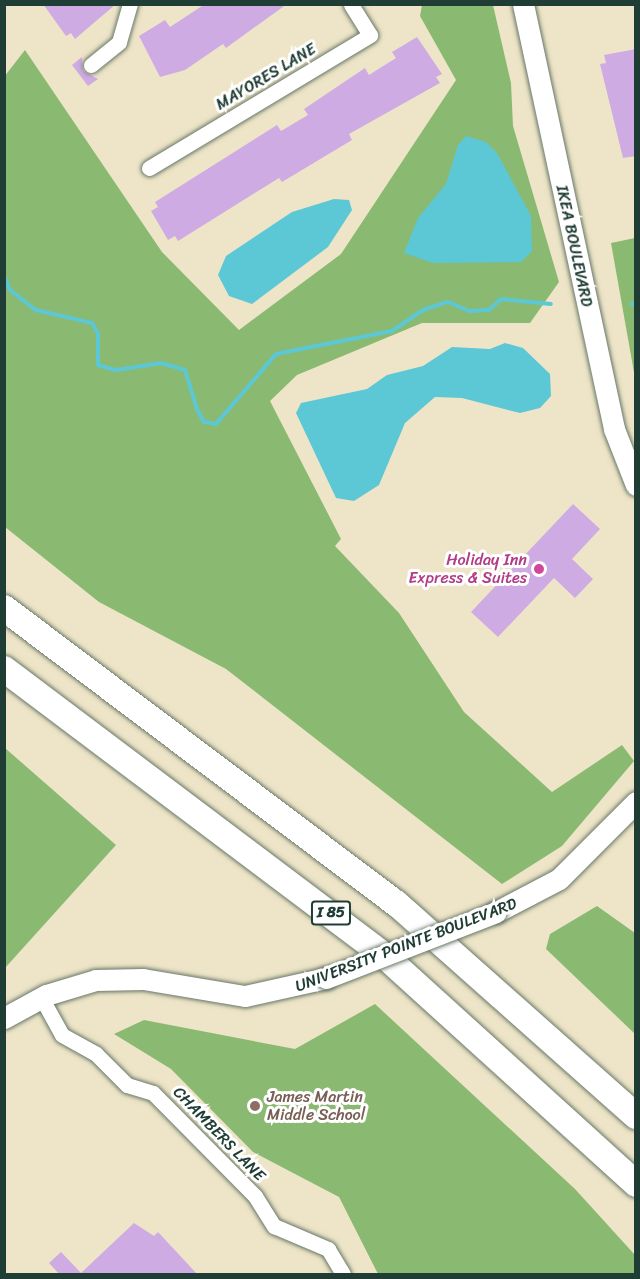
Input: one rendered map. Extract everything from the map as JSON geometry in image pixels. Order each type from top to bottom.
[{"type":"highway","points":[[4,608],[396,903],[636,1116]]},
{"type":"highway","name":"I 85","points":[[4,669],[386,957],[636,1184]]},
{"type":"street","points":[[91,65],[119,42],[130,4]]},
{"type":"street","name":"MAYORES LANE","points":[[149,168],[370,35],[351,4]]},
{"type":"street","name":"IKEA BOULEVARD","points":[[523,4],[636,454]]},
{"type":"street","name":"IKEA BOULEVARD","points":[[536,4],[561,151],[614,429],[636,484]]},
{"type":"street","name":"UNIVERSITY POINTE BOULEVARD","points":[[4,1018],[41,997],[113,978],[245,996],[326,978],[496,912],[559,879],[636,802]]},
{"type":"street","name":"CHAMBERS LANE","points":[[41,997],[62,1035],[96,1054],[127,1085],[153,1093],[255,1196],[274,1226],[328,1249],[343,1275]]},
{"type":"green space","points":[[422,5],[493,5],[511,83],[513,126],[559,282],[530,323],[422,323],[297,375],[270,401],[341,539],[335,546],[399,613],[464,712],[552,792],[622,745],[634,761],[562,846],[502,884],[226,669],[99,602],[5,527],[4,77],[25,50],[162,252],[239,330],[341,254],[456,80],[420,16]]},
{"type":"green space","points":[[635,238],[636,378],[611,243]]},
{"type":"green space","points":[[5,748],[116,845],[5,968]]},
{"type":"green space","points":[[597,906],[635,933],[635,1034],[546,949],[550,934]]},
{"type":"green space","points":[[375,1004],[575,1189],[635,1255],[635,1274],[378,1274],[339,1197],[253,1152],[171,1069],[114,1034],[144,1020],[295,1049]]},
{"type":"water","points":[[466,136],[486,142],[497,153],[531,216],[532,251],[521,262],[433,263],[404,253],[418,218],[446,184],[458,145]]},
{"type":"water","points":[[334,199],[349,200],[352,210],[328,247],[252,304],[229,296],[218,275],[226,256],[292,212]]},
{"type":"water","points":[[505,343],[523,348],[550,374],[551,396],[540,408],[520,413],[462,398],[435,397],[405,423],[379,485],[354,501],[336,498],[296,413],[301,403],[367,389],[387,375],[423,366],[452,347],[490,349]]},
{"type":"building","points":[[43,4],[116,4],[75,39],[71,33],[66,36]]},
{"type":"building","points":[[205,4],[287,4],[226,48],[223,44],[185,70],[160,77],[139,36],[165,20],[170,27]]},
{"type":"building","points":[[417,37],[442,74],[436,77],[440,83],[349,134],[352,140],[282,182],[279,178],[178,241],[175,236],[168,240],[151,211],[158,207],[155,202],[277,125],[281,131],[308,115],[304,109],[365,68],[369,75],[396,58],[392,52]]},
{"type":"building","points":[[636,49],[636,156],[623,158],[600,64],[606,63],[604,55]]},
{"type":"building","points":[[82,57],[83,71],[98,79],[88,86],[72,65]]},
{"type":"building","name":"Holiday Inn Express & Suites","points":[[573,504],[600,529],[572,559],[593,579],[575,598],[554,578],[498,637],[471,612]]},
{"type":"building","points":[[134,1223],[154,1236],[158,1232],[198,1275],[60,1275],[49,1263],[61,1252],[81,1273]]},
{"type":"waterway","points":[[4,276],[10,290],[36,310],[92,323],[98,334],[98,365],[116,370],[161,363],[185,370],[197,409],[204,422],[216,424],[276,354],[392,331],[423,310],[448,302],[469,311],[489,310],[501,299],[551,304]]},
{"type":"place","name":"Holiday Inn Express & Suites","points":[[539,569]]},
{"type":"place","name":"James Martin Middle School","points":[[255,1106]]}]
